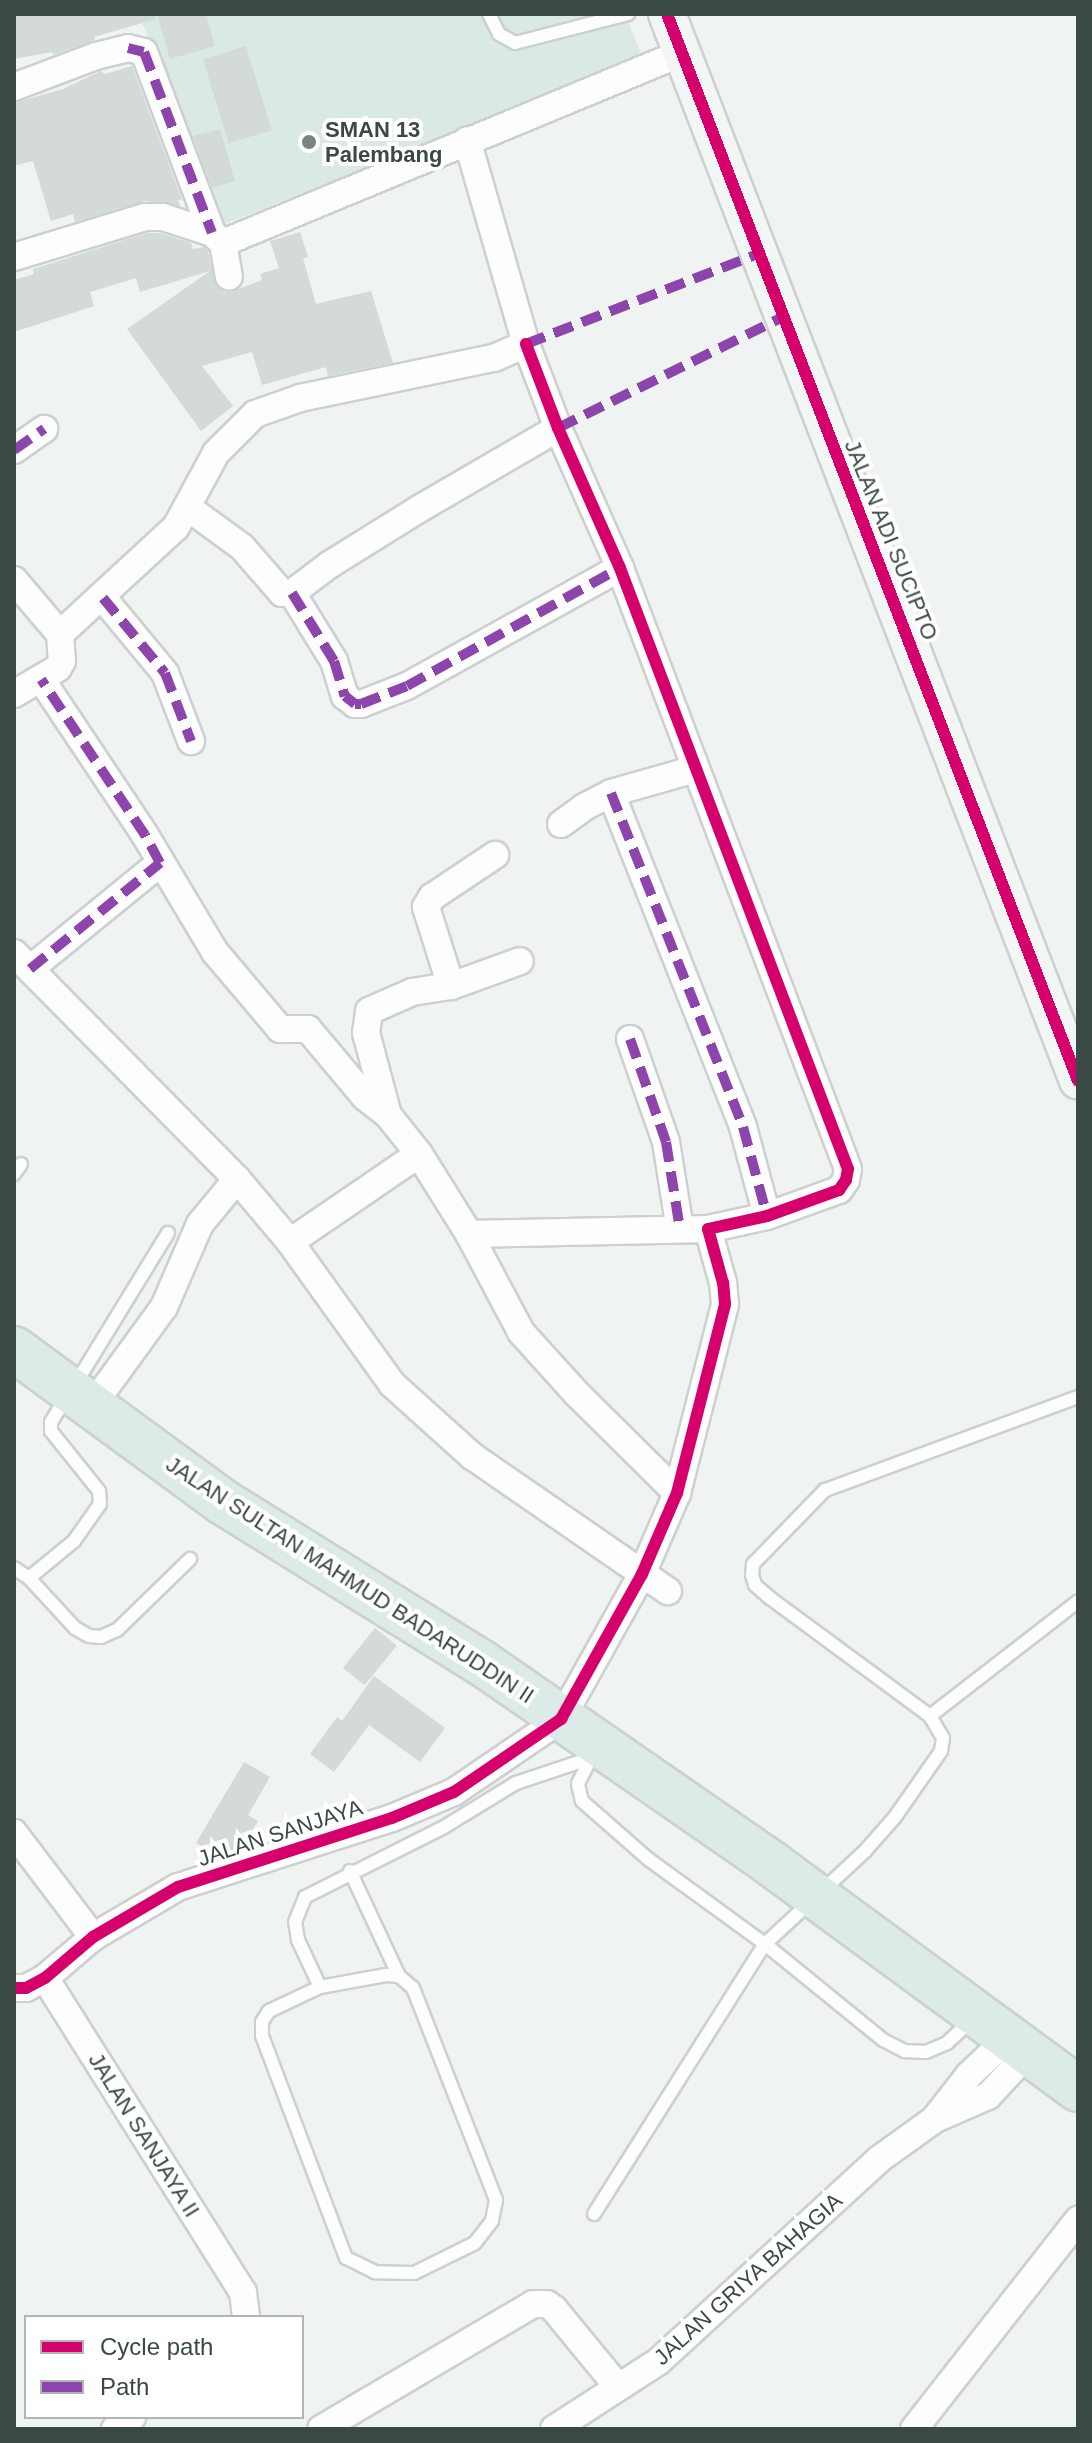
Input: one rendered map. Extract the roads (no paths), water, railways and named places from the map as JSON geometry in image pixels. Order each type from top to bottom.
[{"type":"highway","name":"JALAN SULTAN MAHMUD BADARUDDIN II","points":[[14,1349],[223,1502],[482,1663],[561,1719],[597,1752],[815,1896],[1078,2089]]},
{"type":"street","name":"JALAN ADI SUCIPTO","points":[[667,14],[1078,1081]]},
{"type":"street","points":[[14,87],[96,56],[128,48],[144,52],[218,238],[229,276]]},
{"type":"street","points":[[14,257],[145,217],[163,217],[218,238],[681,53]]},
{"type":"street","points":[[467,140],[526,344],[558,428],[620,568],[848,1169],[839,1190],[767,1216],[708,1229],[469,1234]]},
{"type":"street","points":[[60,634],[103,598],[176,527],[216,453],[255,414],[300,398],[494,358],[526,344]]},
{"type":"street","points":[[187,507],[242,547],[282,593],[292,593],[329,565],[419,509],[558,428]]},
{"type":"street","points":[[14,450],[44,429]]},
{"type":"street","points":[[292,593],[334,661],[345,696],[355,704],[361,704],[407,686],[620,568]]},
{"type":"street","points":[[14,580],[60,634],[62,661],[41,679],[14,694]]},
{"type":"street","points":[[103,598],[165,673],[191,741]]},
{"type":"street","points":[[41,679],[145,835],[215,952],[273,1023],[287,1030],[299,1026],[308,1029],[365,1097],[388,1115],[419,1154],[469,1234],[521,1332],[677,1493]]},
{"type":"street","points":[[561,824],[611,793],[696,769]]},
{"type":"street","points":[[611,793],[743,1127],[767,1216]]},
{"type":"street","points":[[451,986],[426,907],[432,897],[495,855]]},
{"type":"street","points":[[160,863],[22,961],[237,1179],[290,1242],[392,1384],[472,1456],[668,1591]]},
{"type":"street","points":[[388,1115],[366,1033],[369,1011],[412,992],[451,986],[520,961]]},
{"type":"street","points":[[630,1039],[666,1142],[680,1229]]},
{"type":"street","points":[[290,1242],[419,1154]]},
{"type":"street","points":[[81,1399],[164,1307],[200,1224],[237,1179]]},
{"type":"street","points":[[561,1719],[642,1574],[677,1493],[725,1304],[723,1283],[708,1229]]},
{"type":"street","name":"JALAN SANJAYA","points":[[14,1988],[26,1988],[45,1978],[93,1937],[178,1887],[392,1818],[454,1792],[561,1719]]},
{"type":"street","points":[[14,1833],[93,1937]]},
{"type":"street","name":"JALAN SANJAYA II","points":[[45,1978],[244,2304]]},
{"type":"street","name":"JALAN GRIYA BAHAGIA","points":[[554,2429],[659,2361],[878,2160],[935,2119],[988,2096],[1005,2035]]},
{"type":"street","points":[[914,2429],[1078,2220]]},
{"type":"street","points":[[321,2429],[533,2304],[547,2304],[554,2309],[618,2387]]},
{"type":"lane","points":[[489,14],[499,34],[515,43],[628,14]]},
{"type":"lane","points":[[29,1578],[74,1541],[100,1504],[99,1491],[51,1431],[51,1422],[81,1399],[168,1233]]},
{"type":"lane","points":[[594,2214],[765,1944],[865,1851],[895,1817],[941,1751],[943,1738],[930,1716],[770,1598],[755,1585],[753,1564],[825,1490],[1078,1397]]},
{"type":"lane","points":[[14,1568],[29,1578],[75,1628],[89,1636],[101,1637],[117,1630],[190,1559]]},
{"type":"lane","points":[[930,1716],[1078,1601]]},
{"type":"lane","points":[[320,1987],[298,1940],[297,1909],[305,1897],[350,1871],[444,1827],[516,1783],[597,1752]]},
{"type":"lane","points":[[597,1752],[578,1784],[577,1792],[582,1801],[648,1859],[765,1944],[883,2040],[905,2051],[926,2052],[947,2043],[1005,2035]]},
{"type":"lane","points":[[350,1871],[399,1976],[413,1988],[496,2200],[492,2221],[475,2243],[414,2273],[375,2272],[346,2258],[262,2036],[262,2022],[269,2011],[320,1987],[399,1976]]},
{"type":"place","name":"SMAN 13 Palembang","points":[[309,142]]}]
